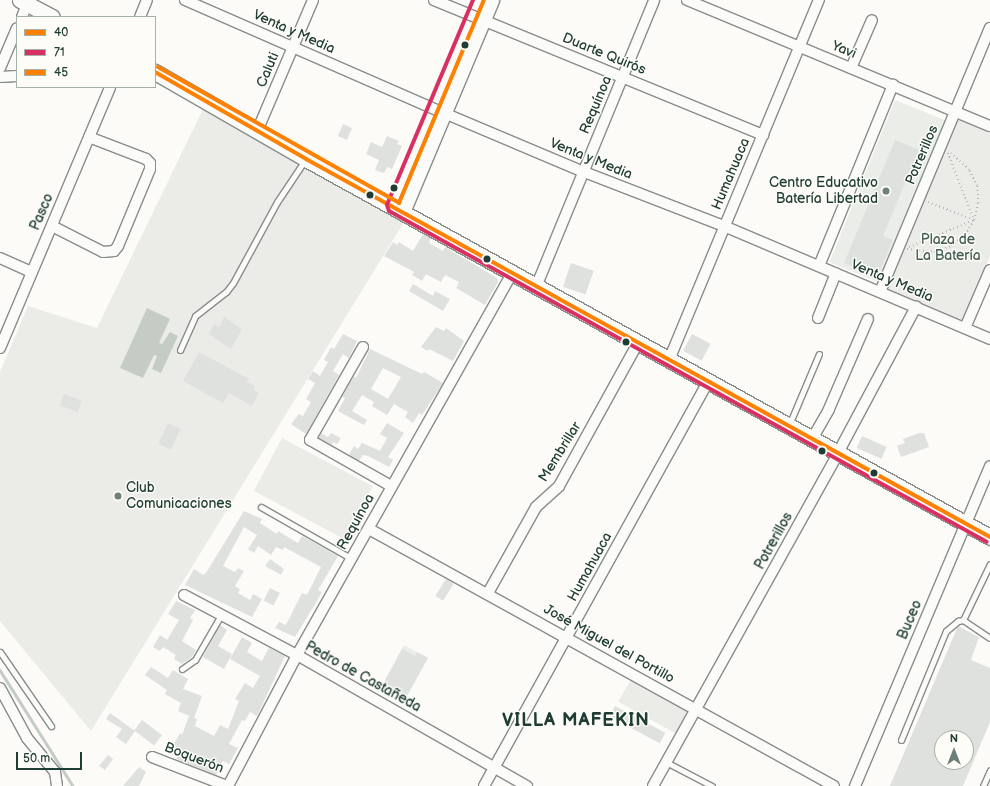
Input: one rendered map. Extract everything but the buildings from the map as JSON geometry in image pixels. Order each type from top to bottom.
[{"type":"main road","points":[[397,210],[477,19],[480,0]]},
{"type":"main road","points":[[477,19],[491,0]]},
{"type":"main road","points":[[23,7],[49,16]]},
{"type":"main road","points":[[156,73],[258,129],[306,159],[397,210],[990,537]]},
{"type":"street","points":[[140,16],[147,0]]},
{"type":"street","name":"Venta y Media","points":[[185,0],[439,111],[584,172],[724,226],[990,339]]},
{"type":"street","name":"Caluti","points":[[258,129],[313,0]]},
{"type":"street","name":"Duarte Quirós","points":[[434,0],[477,19],[763,135]]},
{"type":"street","name":"Requínoa","points":[[536,287],[654,0]]},
{"type":"street","name":"Yavi","points":[[687,0],[990,126]]},
{"type":"street","name":"Humahuaca","points":[[669,360],[819,0]]},
{"type":"street","points":[[851,68],[872,20]]},
{"type":"street","points":[[0,68],[16,30]]},
{"type":"street","name":"Potrerillos","points":[[880,292],[990,30]]},
{"type":"street","points":[[0,77],[16,76]]},
{"type":"street","points":[[819,266],[893,86]]},
{"type":"street","name":"Pasco","points":[[0,348],[110,88]]},
{"type":"street","points":[[52,226],[103,252],[114,251],[121,239],[150,169],[150,163],[146,159],[89,137]]},
{"type":"street","points":[[0,258],[32,272]]},
{"type":"street","points":[[965,328],[990,270]]},
{"type":"street","name":"Requínoa","points":[[228,786],[297,655],[512,273]]},
{"type":"street","points":[[818,318],[836,273]]},
{"type":"street","name":"Potrerillos","points":[[652,786],[838,454],[916,307]]},
{"type":"street","points":[[812,439],[829,408],[868,319]]},
{"type":"street","name":"Membrillar","points":[[488,593],[536,507],[559,486],[638,343]]},
{"type":"street","points":[[363,347],[310,440],[391,486]]},
{"type":"street","name":"Humahuaca","points":[[484,786],[708,382]]},
{"type":"street","name":"Buceo","points":[[855,786],[990,466]]},
{"type":"street","name":"José Miguel del Portillo","points":[[369,529],[488,593],[834,786]]},
{"type":"street","name":"Pedro de Castañeda","points":[[184,595],[297,655],[527,786]]},
{"type":"street","points":[[0,688],[27,738],[55,772],[57,786]]},
{"type":"street","name":"Boquerón","points":[[152,757],[228,786]]},
{"type":"lane","points":[[180,350],[195,316],[226,292],[233,283],[277,202],[306,159]]},
{"type":"lane","points":[[789,426],[819,354]]},
{"type":"lane","points":[[261,507],[352,559]]},
{"type":"lane","points":[[902,740],[946,631],[958,621],[963,620],[990,564]]},
{"type":"lane","points":[[182,669],[195,660],[221,615]]},
{"type":"lane","points":[[963,620],[990,638]]},
{"type":"lane","points":[[0,652],[50,726]]},
{"type":"lane","points":[[666,762],[712,786]]},
{"type":"lane","points":[[982,786],[990,770]]},
{"type":"path","points":[[974,220],[948,151],[970,170],[977,186],[978,203],[974,220],[965,235],[951,246],[934,252],[917,252],[905,248],[954,229],[974,220]]},
{"type":"path","points":[[926,201],[974,220]]},
{"type":"shaded area","name":"Centro Educativo Batería Libertad","points":[[895,100],[945,120],[880,282],[829,262]]},
{"type":"shaded area","points":[[147,308],[170,319],[159,343],[162,344],[170,332],[178,336],[161,373],[152,369],[157,356],[154,355],[143,378],[120,368]]},
{"type":"shaded area","points":[[404,645],[428,658],[404,702],[381,689]]},
{"type":"green space","name":"Club Comunicaciones","points":[[203,109],[404,222],[91,731],[0,621],[0,372],[28,306],[97,328]]},
{"type":"green space","name":"Plaza de La Batería","points":[[959,118],[990,131],[990,256],[962,320],[886,288]]},
{"type":"green space","points":[[282,438],[373,486],[345,539],[254,491]]},
{"type":"green space","points":[[631,679],[688,711],[675,733],[618,702]]},
{"type":"waterway","points":[[0,670],[73,786]]},
{"type":"transit line","name":"71","points":[[473,0],[387,205],[389,211],[987,542]]},
{"type":"transit line","name":"45","points":[[158,67],[399,203],[484,0]]},
{"type":"transit line","name":"40","points":[[156,73],[306,159],[990,537]]},
{"type":"place","name":"Centro Educativo Batería Libertad","points":[[886,191]]},
{"type":"place","name":"Club Comunicaciones","points":[[118,496]]},
{"type":"district","name":"VILLA MAFEKIN","points":[[576,721]]}]
